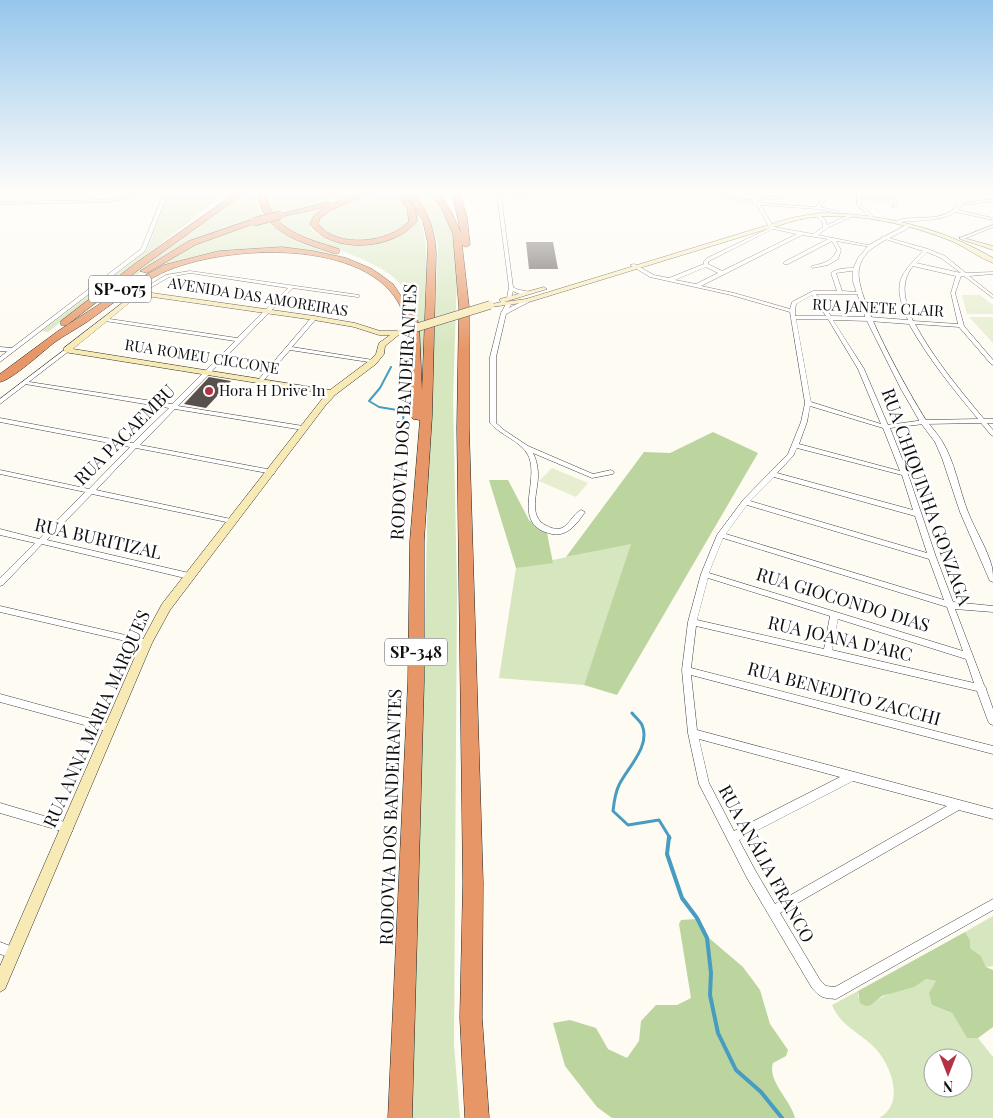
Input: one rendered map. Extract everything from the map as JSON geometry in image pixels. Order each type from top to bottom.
[{"type":"highway","points":[[139,265],[164,245]]},
{"type":"highway","name":"SP-075","points":[[0,371],[167,245]]},
{"type":"highway","name":"SP-075","points":[[0,379],[169,254],[189,245]]},
{"type":"highway","points":[[320,245],[364,262],[392,280],[403,292],[412,309],[415,332],[420,490]]},
{"type":"highway","name":"RODOVIA DOS BANDEIRANTES","points":[[400,1118],[416,681],[420,490],[426,398],[432,245]]},
{"type":"highway","name":"SP-348","points":[[458,245],[464,308],[463,428],[472,883],[471,1018],[477,1118]]},
{"type":"highway","points":[[464,308],[469,286],[466,245]]},
{"type":"highway","points":[[55,338],[138,283],[167,267],[215,254],[263,249],[326,256],[356,266],[377,276],[391,287],[403,302],[415,332]]},
{"type":"main road","points":[[332,393],[373,362],[380,354],[382,345],[400,333],[509,300],[530,298],[707,245]]},
{"type":"main road","points":[[973,245],[976,250],[993,261]]},
{"type":"main road","points":[[981,245],[993,248]]},
{"type":"main road","points":[[976,250],[993,248]]},
{"type":"main road","points":[[67,350],[138,293]]},
{"type":"main road","name":"AVENIDA DAS AMOREIRAS","points":[[138,293],[314,318],[355,325],[372,332],[400,333]]},
{"type":"main road","points":[[372,332],[382,345]]},
{"type":"main road","name":"RUA ROMEU CICCONE","points":[[67,350],[207,371],[332,393]]},
{"type":"main road","name":"RUA ANNA MARIA MARQUES","points":[[0,984],[147,643],[166,607],[332,393]]},
{"type":"street","points":[[0,360],[143,250],[145,245]]},
{"type":"street","points":[[506,245],[510,287],[509,300],[504,312],[493,357],[494,423],[526,448],[592,476],[611,472]]},
{"type":"street","points":[[706,265],[706,261],[735,245]]},
{"type":"street","points":[[696,286],[778,245]]},
{"type":"street","points":[[786,263],[821,245]]},
{"type":"street","points":[[814,266],[826,264],[836,258],[839,250],[836,245]]},
{"type":"street","points":[[867,245],[871,246],[861,258],[854,275],[859,293],[869,319],[924,422],[939,442],[964,512],[990,567],[993,579]]},
{"type":"street","points":[[910,245],[943,257],[961,277]]},
{"type":"street","points":[[926,250],[905,272],[901,290],[910,322],[927,350],[993,434]]},
{"type":"street","points":[[913,264],[961,277],[973,282],[993,297]]},
{"type":"street","points":[[670,280],[706,265],[722,273]]},
{"type":"street","name":"RUA JANETE CLAIR","points":[[634,267],[647,274],[793,314],[961,326]]},
{"type":"street","points":[[840,292],[832,273],[856,269]]},
{"type":"street","points":[[138,293],[160,280],[180,272],[357,296]]},
{"type":"street","points":[[961,277],[993,273]]},
{"type":"street","points":[[961,277],[953,297],[961,326],[993,363]]},
{"type":"street","name":"RUA PACAEMBU","points":[[0,583],[292,286]]},
{"type":"street","points":[[510,287],[530,298]]},
{"type":"street","points":[[793,314],[794,303],[813,292],[859,293]]},
{"type":"street","name":"RUA CHIQUINHA GONZAGA","points":[[813,292],[861,369],[886,427],[905,474],[932,557],[993,720]]},
{"type":"street","points":[[504,312],[530,298]]},
{"type":"street","name":"RUA ANÁLIA FRANCO","points":[[793,314],[808,403],[803,427],[791,455],[745,502],[721,535],[705,574],[692,622],[686,670],[693,733],[704,784],[732,838],[816,984],[823,992],[832,994],[836,992],[993,904]]},
{"type":"street","points":[[260,380],[314,318]]},
{"type":"street","points":[[105,319],[237,340]]},
{"type":"street","points":[[288,348],[373,362]]},
{"type":"street","points":[[0,349],[12,350]]},
{"type":"street","points":[[0,402],[67,350]]},
{"type":"street","points":[[25,382],[303,428]]},
{"type":"street","points":[[808,403],[886,427],[924,422],[993,421]]},
{"type":"street","points":[[0,420],[272,472]]},
{"type":"street","points":[[795,445],[905,474]]},
{"type":"street","points":[[526,448],[534,461],[535,469],[531,515],[535,523],[553,532],[562,531],[572,524],[581,512]]},
{"type":"street","points":[[0,472],[231,521]]},
{"type":"street","points":[[772,474],[918,514]]},
{"type":"street","points":[[745,502],[932,557]]},
{"type":"street","name":"RUA BURITIZAL","points":[[0,532],[189,576]]},
{"type":"street","points":[[721,535],[950,605],[993,609]]},
{"type":"street","name":"RUA GIOCONDO DIAS","points":[[705,574],[970,657]]},
{"type":"street","points":[[0,609],[147,643]]},
{"type":"street","points":[[827,654],[835,614]]},
{"type":"street","name":"RUA JOANA D'ARC","points":[[692,622],[982,688]]},
{"type":"street","name":"RUA BENEDITO ZACCHI","points":[[686,670],[993,750]]},
{"type":"street","points":[[0,698],[110,728]]},
{"type":"street","points":[[693,733],[993,814]]},
{"type":"street","points":[[732,838],[852,776]]},
{"type":"street","points":[[774,911],[958,805]]},
{"type":"street","points":[[0,808],[68,828]]},
{"type":"street","points":[[0,948],[14,953]]},
{"type":"green space","points":[[149,245],[159,245],[48,332],[42,331],[147,250]]},
{"type":"green space","points":[[171,245],[184,245],[166,254],[55,333]]},
{"type":"green space","points":[[196,245],[315,245],[370,268],[384,276],[392,285],[338,258],[261,248],[220,251],[195,257],[136,281]]},
{"type":"green space","points":[[326,245],[426,245],[427,287],[421,377],[417,324],[412,305],[405,290],[395,278],[357,257]]},
{"type":"green space","points":[[454,245],[457,276],[453,399],[457,589],[454,1045],[460,1118],[411,1118],[428,473],[438,246]]},
{"type":"green space","points":[[962,295],[980,295],[993,305],[993,314],[967,314]]},
{"type":"green space","points":[[969,317],[993,317],[993,343]]},
{"type":"green space","points":[[713,432],[758,453],[617,695],[584,685],[631,544],[566,557],[644,452],[670,453]]},
{"type":"green space","points":[[552,468],[588,483],[576,497],[539,481]]},
{"type":"green space","points":[[489,480],[508,480],[529,520],[547,533],[553,563],[516,568]]},
{"type":"green space","points":[[632,543],[584,685],[499,678],[516,568]]},
{"type":"green space","points":[[993,916],[993,966],[986,967],[981,956],[970,948],[970,940],[965,932]]},
{"type":"green space","points":[[696,919],[709,938],[743,967],[760,990],[770,1024],[788,1050],[786,1056],[773,1063],[772,1070],[776,1084],[793,1111],[795,1118],[612,1118],[597,1107],[565,1066],[553,1023],[570,1020],[596,1028],[608,1049],[627,1058],[639,1041],[641,1021],[656,1005],[677,1005],[691,998],[679,924],[681,920]]},
{"type":"green space","points":[[965,932],[970,940],[970,948],[981,956],[986,967],[993,970],[993,1027],[978,1038],[967,1038],[952,1013],[932,1005],[929,993],[936,981],[926,979],[914,987],[882,996],[871,1005],[866,1006],[860,1003],[858,991]]},
{"type":"green space","points":[[926,979],[936,981],[932,1005],[952,1013],[967,1038],[978,1038],[993,1057],[993,1118],[879,1118],[887,1112],[892,1104],[894,1095],[891,1075],[887,1065],[870,1043],[841,1019],[832,1005],[858,991],[858,997],[871,1005],[884,996]]},
{"type":"building","points":[[526,245],[554,245],[558,269],[529,269]]},
{"type":"building","name":"Hora H Drive In","points":[[209,377],[231,381],[206,408],[184,404]]},
{"type":"waterway","points":[[391,367],[380,388],[369,401],[379,407],[403,411],[404,432]]},
{"type":"waterway","points":[[632,713],[642,725],[643,741],[637,756],[618,788],[613,811],[628,825],[659,820],[670,838]]},
{"type":"waterway","points":[[669,837],[667,854],[682,898],[697,918],[707,938],[711,973],[710,995],[718,1033],[736,1070],[761,1092],[782,1118]]},
{"type":"place","name":"Hora H Drive In","points":[[209,391]]}]
